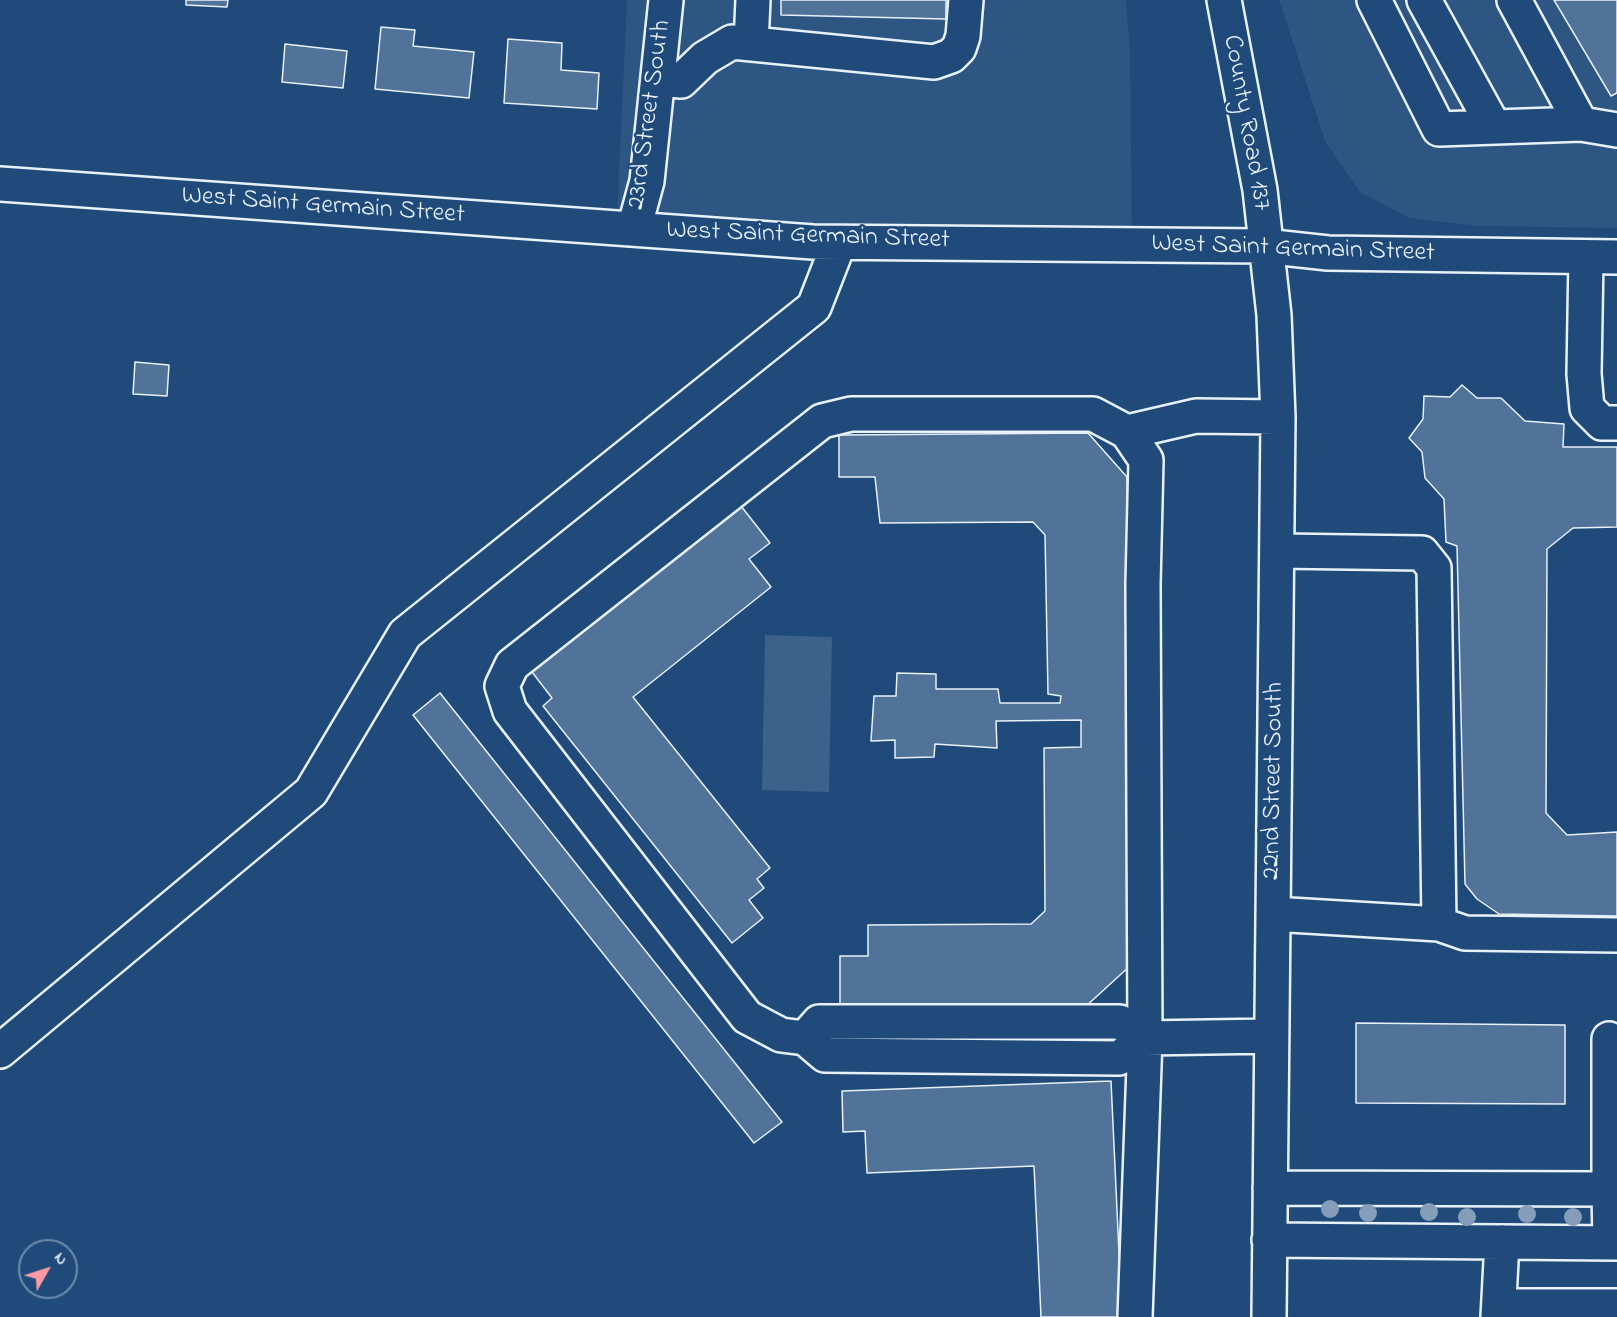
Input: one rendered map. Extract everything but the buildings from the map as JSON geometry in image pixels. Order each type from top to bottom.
[{"type":"street","name":"23rd Street South","points":[[634,229],[647,181],[666,0]]},
{"type":"street","points":[[751,44],[753,0]]},
{"type":"street","points":[[658,79],[681,81],[705,58],[732,42],[934,62],[951,56],[959,48],[963,36],[966,0]]},
{"type":"street","name":"County Road 137","points":[[1224,0],[1260,190],[1264,246]]},
{"type":"street","points":[[1374,0],[1439,129],[1581,124],[1617,130]]},
{"type":"street","points":[[1424,0],[1494,127]]},
{"type":"street","points":[[1514,0],[1581,124]]},
{"type":"street","name":"West Saint Germain Street","points":[[0,184],[839,243],[1264,246],[1328,253],[1602,257]]},
{"type":"street","points":[[0,1051],[311,792],[405,634],[814,307],[839,243]]},
{"type":"street","name":"22nd Street South","points":[[1264,246],[1274,315],[1278,417],[1269,1317]]},
{"type":"street","points":[[1602,257],[1584,374],[1587,408],[1602,423],[1617,423]]},
{"type":"street","points":[[1136,1317],[1145,1038],[1143,584],[1146,460],[1127,432],[1093,414],[851,414],[822,421],[512,665],[502,686],[510,711],[747,1017],[781,1035],[805,1038],[819,1022],[1120,1022],[1145,1038],[1271,1036]]},
{"type":"street","points":[[1127,432],[1196,416],[1278,417]]},
{"type":"street","points":[[1278,551],[1422,553],[1434,568],[1439,924]]},
{"type":"street","points":[[1273,914],[1439,924],[1465,933],[1617,935]]},
{"type":"street","points":[[1269,1240],[1614,1243],[1609,1189],[1610,1039]]},
{"type":"street","points":[[1270,1188],[1609,1189]]},
{"type":"street","points":[[1502,1242],[1498,1311],[1617,1306]]},
{"type":"shaded area","points":[[627,0],[1126,0],[1130,54],[1132,236],[617,217]]},
{"type":"shaded area","points":[[1279,0],[1617,0],[1617,228],[1475,226],[1410,218],[1360,192],[1326,143]]},
{"type":"shaded area","points":[[765,635],[832,637],[829,792],[762,790]]}]
